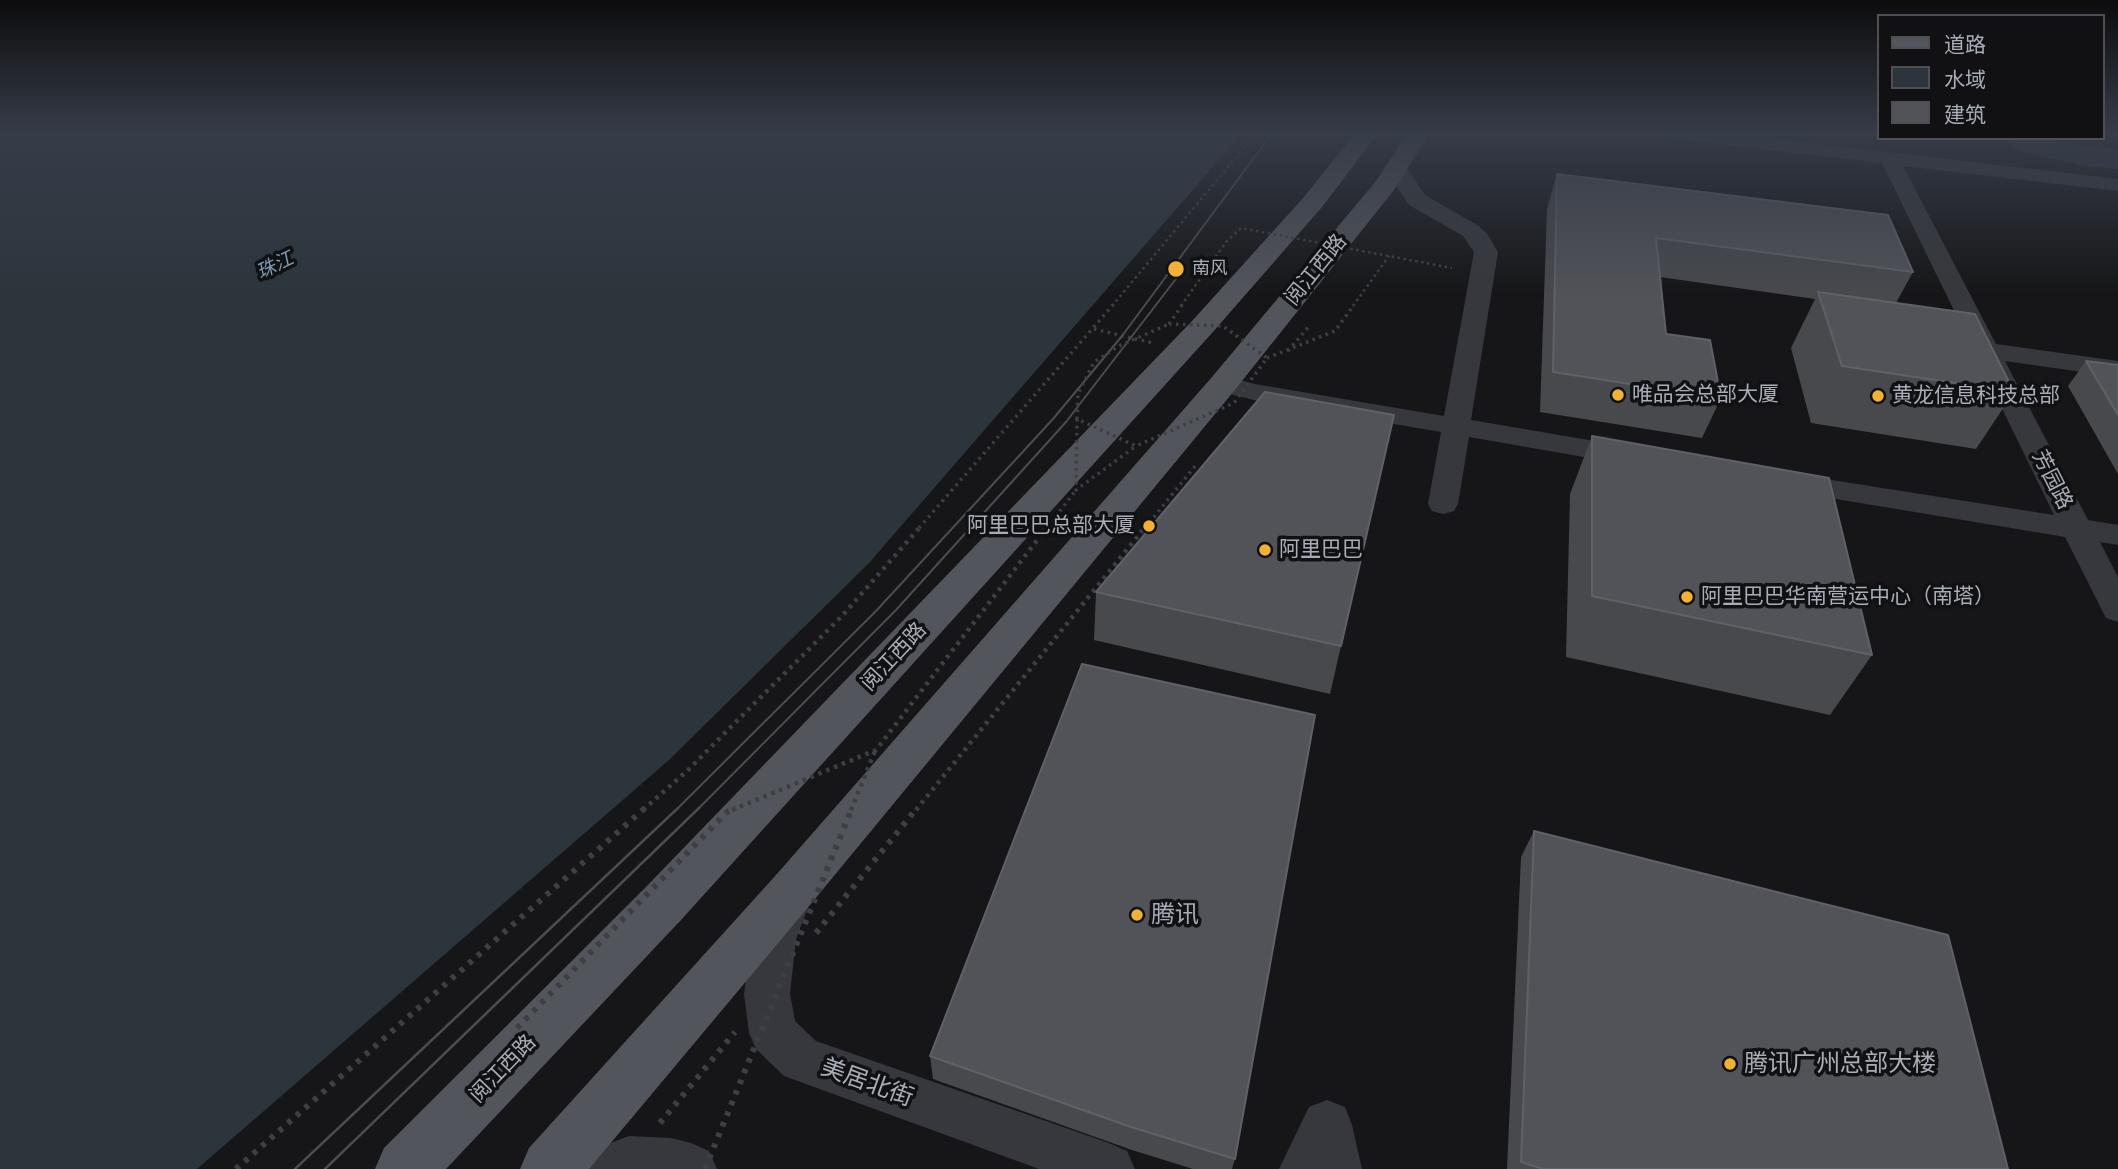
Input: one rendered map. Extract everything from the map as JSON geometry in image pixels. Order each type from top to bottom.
[{"type":"main road","name":"阅江西路","points":[[405,1169],[663,904],[1202,327],[1325,187]]},
{"type":"main road","name":"阅江西路","points":[[551,1169],[793,890],[1223,384],[1382,187]]},
{"type":"street","points":[[1407,187],[1417,200],[1471,231],[1486,252],[1443,503]]},
{"type":"street","name":"芳园路","points":[[1903,187],[2118,610]]},
{"type":"street","points":[[1987,351],[2118,369]]},
{"type":"street","points":[[1223,384],[1254,393],[1659,461]]},
{"type":"street","points":[[1754,476],[2118,535]]},
{"type":"street","name":"美居北街","points":[[793,890],[774,939],[767,994],[773,1033],[801,1059],[1109,1169]]},
{"type":"street","points":[[1305,1169],[1327,1125],[1336,1169]]},
{"type":"street","points":[[618,1165],[671,1164],[691,1169]]},
{"type":"path","points":[[236,1169],[688,770],[841,617],[1093,329],[1212,187]]},
{"type":"path","points":[[1169,324],[1226,242],[1241,228],[1452,268]]},
{"type":"path","points":[[705,1169],[876,750],[1076,490],[1136,446],[1234,403],[1268,358],[1335,331],[1389,256]]},
{"type":"path","points":[[1175,330],[1182,322]]},
{"type":"path","points":[[1076,490],[1078,394],[1094,362],[1119,346],[1169,324],[1223,326],[1268,358]]},
{"type":"path","points":[[1288,352],[1310,325]]},
{"type":"path","points":[[1093,329],[1160,345]]},
{"type":"path","points":[[1077,419],[1136,446]]},
{"type":"path","points":[[810,940],[1202,457]]},
{"type":"path","points":[[517,1028],[727,812],[876,750]]},
{"type":"path","points":[[618,1165],[802,951]]},
{"type":"water","name":"珠江","points":[[0,187],[1196,187],[869,563],[669,760],[197,1169],[0,1169]]},
{"type":"building","points":[[1557,187],[1658,187],[1888,215],[1913,272],[1656,238],[1666,334],[1710,340],[1721,398],[1553,372]]},
{"type":"building","points":[[1818,292],[1975,314],[2014,392],[1842,366]]},
{"type":"building","points":[[2086,361],[2118,365],[2118,415]]},
{"type":"building","name":"阿里巴巴","points":[[1265,392],[1394,415],[1341,646],[1096,592]]},
{"type":"building","points":[[1592,436],[1829,478],[1872,655],[1592,596]]},
{"type":"building","name":"腾讯","points":[[1082,664],[1315,715],[1235,1159],[1131,1127],[930,1056]]},
{"type":"building","name":"腾讯广州总部大楼","points":[[1534,831],[1948,935],[2008,1169],[1543,1169],[1521,1162]]},
{"type":"tram line","points":[[676,810],[876,611],[1053,419],[1122,336],[1233,187]]},
{"type":"tram line","points":[[699,808],[896,610],[1066,422],[1182,271]]},
{"type":"tram line","points":[[295,1169],[678,808]]},
{"type":"tram line","points":[[325,1169],[699,808]]},
{"type":"place","name":"南风","points":[[1176,269]]},
{"type":"place","name":"唯品会总部大厦","points":[[1618,395]]},
{"type":"place","name":"黄龙信息科技总部","points":[[1878,396]]},
{"type":"place","name":"阿里巴巴总部大厦","points":[[1149,526]]},
{"type":"place","name":"阿里巴巴","points":[[1265,550]]},
{"type":"place","name":"阿里巴巴华南营运中心（南塔）","points":[[1687,597]]},
{"type":"place","name":"腾讯","points":[[1137,915]]},
{"type":"place","name":"腾讯广州总部大楼","points":[[1730,1064]]}]
